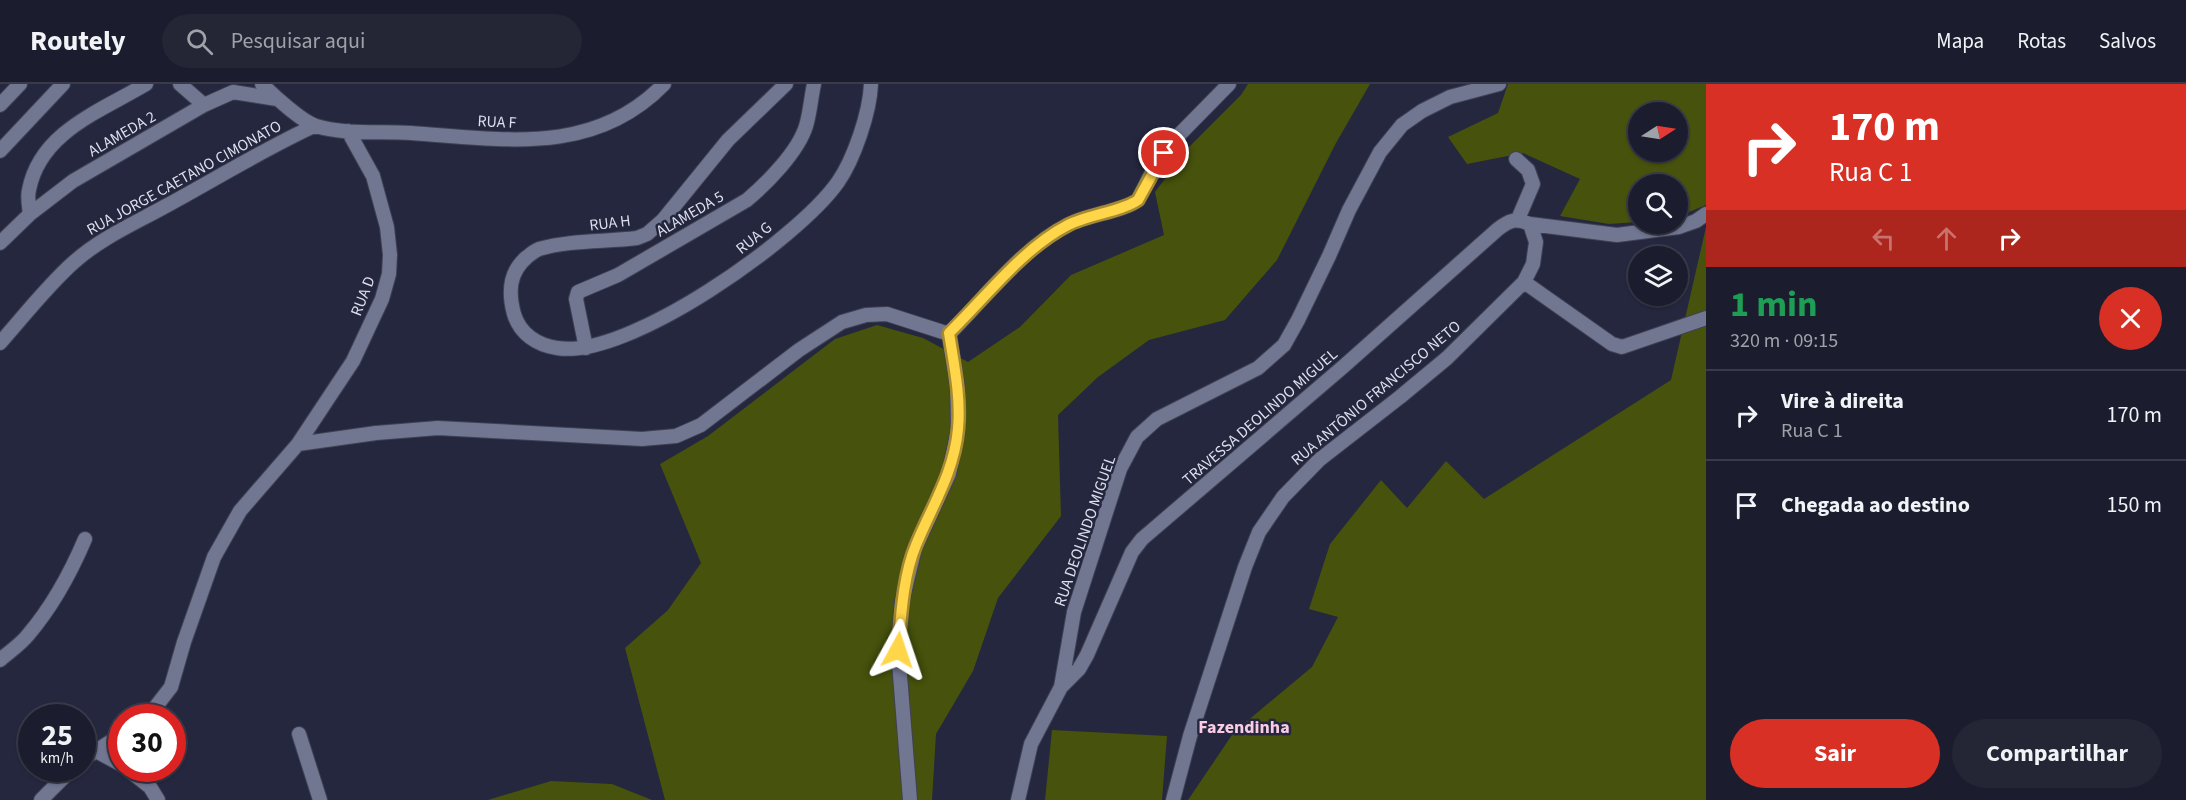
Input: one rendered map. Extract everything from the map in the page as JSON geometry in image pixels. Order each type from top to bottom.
[{"type":"street","points":[[0,105],[20,84]]},
{"type":"street","points":[[0,151],[63,84]]},
{"type":"street","points":[[30,214],[28,192],[36,169],[61,135],[94,113],[146,84]]},
{"type":"street","points":[[180,84],[204,105]]},
{"type":"street","points":[[262,84],[277,99],[314,126]]},
{"type":"street","name":"RUA F","points":[[314,126],[348,132],[387,132],[513,140],[572,136],[621,116],[653,96],[664,84]]},
{"type":"street","name":"RUA H","points":[[586,348],[558,349],[538,344],[523,332],[515,320],[510,301],[509,284],[519,263],[536,250],[638,238],[647,234],[663,220],[728,140],[786,84]]},
{"type":"street","name":"ALAMEDA 5","points":[[586,348],[576,299],[578,292],[618,275],[747,200],[765,185],[801,138],[814,84]]},
{"type":"street","name":"RUA G","points":[[586,348],[630,333],[722,283],[772,246],[823,200],[839,181],[862,129],[871,84]]},
{"type":"street","points":[[949,333],[1010,270],[1051,235],[1070,224],[1138,200],[1164,153],[1229,84]]},
{"type":"street","name":"RUA DEOLINDO MIGUEL","points":[[1018,800],[1031,744],[1061,687],[1074,612],[1120,469],[1137,438],[1157,419],[1258,368],[1284,345],[1324,267],[1349,210],[1380,152],[1402,125],[1422,111],[1450,98],[1499,84]]},
{"type":"street","name":"ALAMEDA 2","points":[[0,243],[30,214],[73,181],[204,105],[228,88],[277,99]]},
{"type":"street","name":"RUA JORGE CAETANO CIMONATO","points":[[0,344],[35,302],[75,261],[115,232],[165,207],[281,141],[314,126]]},
{"type":"street","name":"RUA D","points":[[158,704],[171,687],[214,557],[240,511],[298,444],[353,361],[382,299],[389,274],[390,255],[387,227],[373,177],[348,132]]},
{"type":"street","points":[[1516,159],[1528,170],[1533,184],[1524,221],[1617,235],[1679,227],[1696,221],[1706,214]]},
{"type":"street","name":"TRAVESSA DEOLINDO MIGUEL","points":[[1061,687],[1079,669],[1087,655],[1132,552],[1142,539],[1317,389],[1498,229],[1510,220],[1524,221]]},
{"type":"street","name":"RUA ANTÔNIO FRANCISCO NETO","points":[[1173,800],[1190,736],[1245,567],[1259,532],[1283,497],[1320,460],[1447,357],[1524,282],[1533,264],[1536,242],[1524,221]]},
{"type":"street","points":[[1524,282],[1612,344],[1622,347],[1706,318]]},
{"type":"street","points":[[298,444],[376,433],[438,428],[642,439],[676,436],[701,425],[799,350],[842,322],[866,315],[887,314],[949,333]]},
{"type":"street","points":[[910,800],[898,650],[901,614],[915,548],[949,474],[958,429],[957,384],[949,333]]},
{"type":"street","points":[[0,660],[27,637],[44,614],[85,539]]},
{"type":"street","points":[[298,734],[320,800]]},
{"type":"street","points":[[108,743],[96,751],[108,757]]},
{"type":"street","points":[[41,800],[59,782]]},
{"type":"street","points":[[144,782],[150,787],[158,800]]},
{"type":"green space","points":[[1248,84],[1370,84],[1336,143],[1277,260],[1225,320],[1149,340],[1098,377],[1058,415],[1061,516],[998,598],[973,671],[936,734],[932,800],[665,800],[625,648],[668,610],[701,563],[660,464],[708,436],[835,339],[877,325],[923,338],[968,362],[1020,327],[1071,275],[1164,235],[1155,192],[1188,148],[1241,95]]},
{"type":"green space","points":[[1508,84],[1706,84],[1706,205],[1688,212],[1688,174],[1628,174],[1628,223],[1609,224],[1560,216],[1580,179],[1523,153],[1467,164],[1448,137],[1498,113]]},
{"type":"green space","points":[[1706,227],[1706,800],[1188,800],[1234,732],[1312,667],[1338,617],[1309,609],[1330,544],[1381,480],[1407,508],[1446,461],[1484,499],[1671,380]]},
{"type":"green space","points":[[1052,730],[1167,736],[1162,800],[1045,800]]},
{"type":"green space","points":[[551,781],[612,784],[652,800],[488,800]]},
{"type":"district","name":"Fazendinha","points":[[1244,727]]},
{"type":"route","points":[[898,650],[902,602],[915,548],[949,474],[958,429],[957,384],[949,333],[1010,270],[1051,235],[1070,224],[1138,200],[1164,153]]}]
